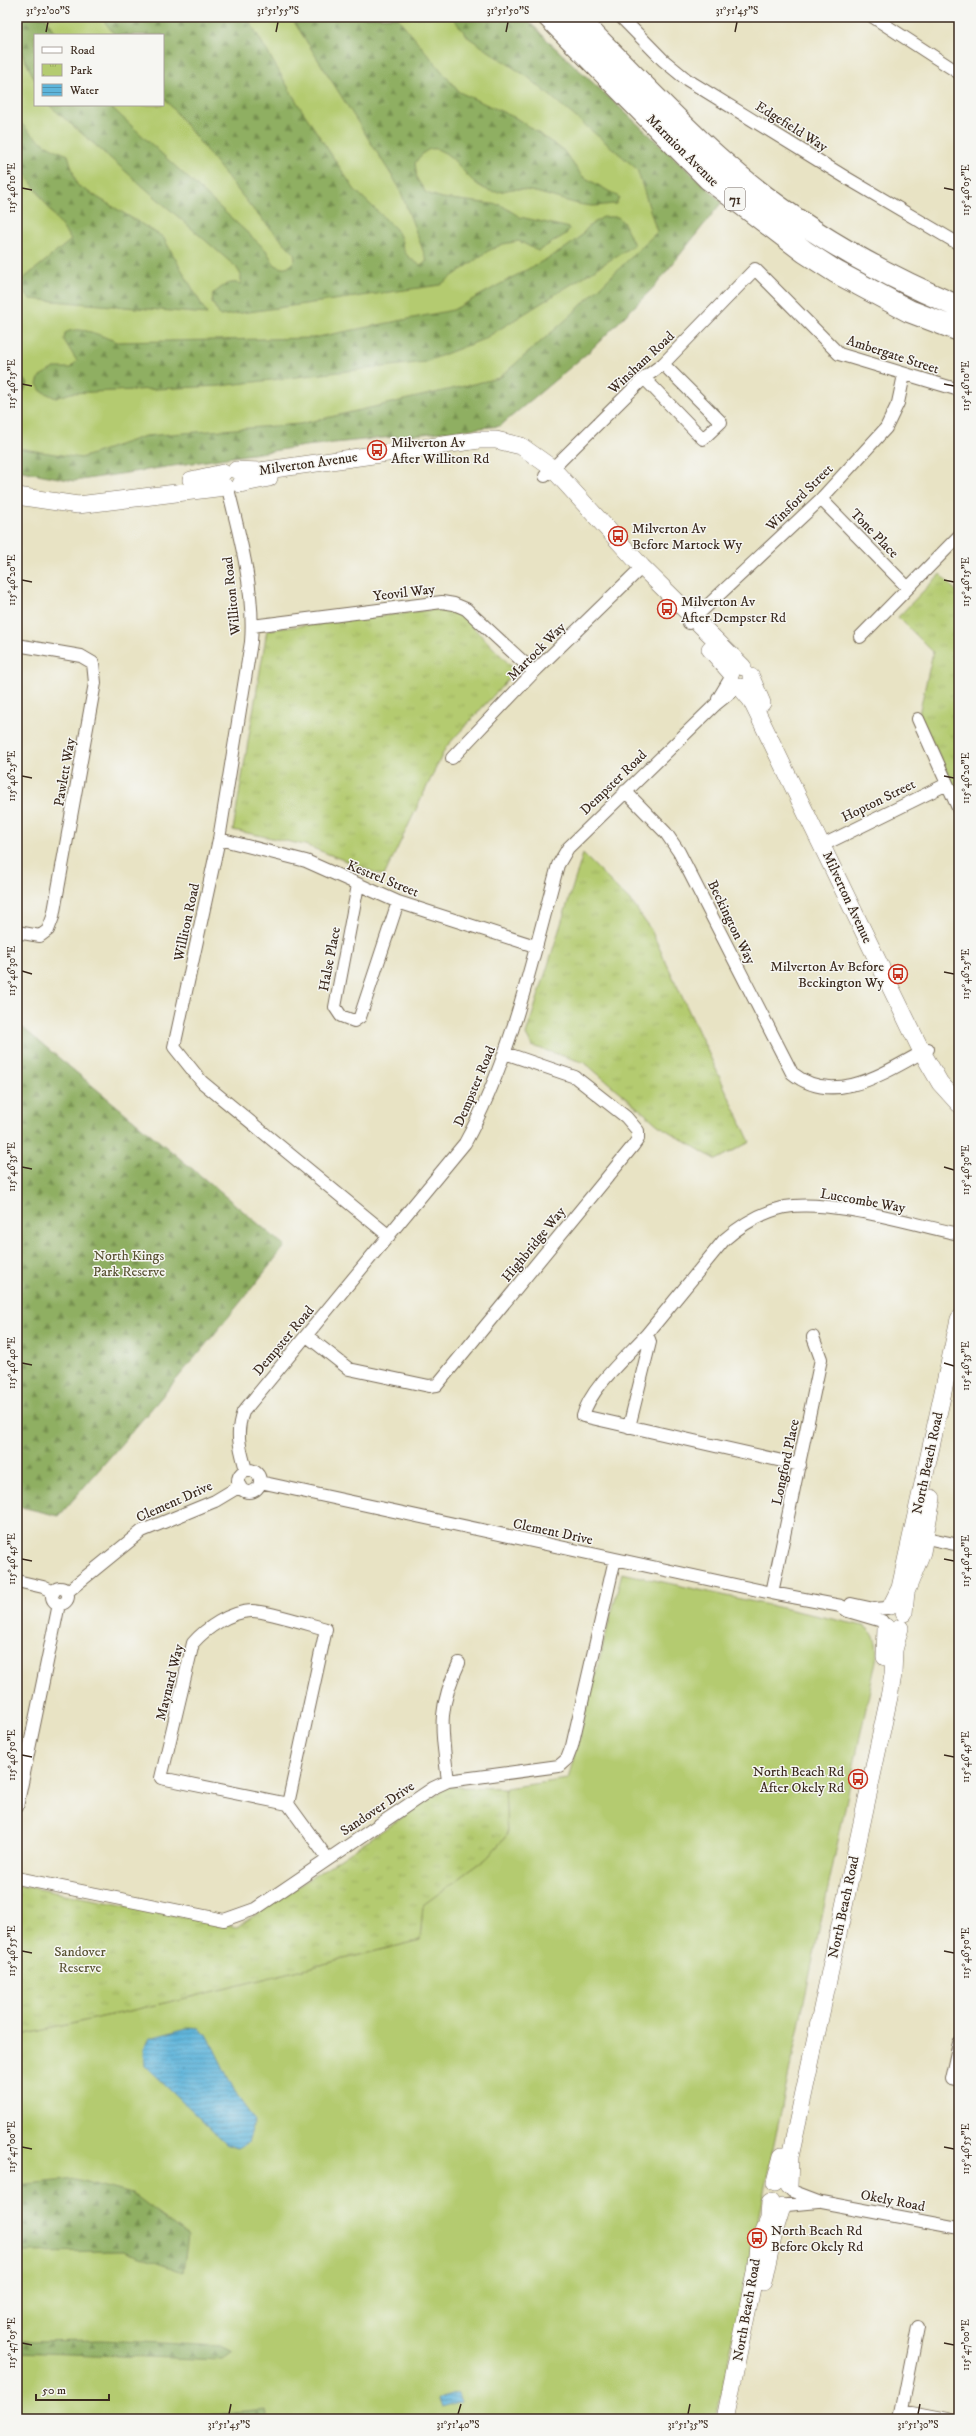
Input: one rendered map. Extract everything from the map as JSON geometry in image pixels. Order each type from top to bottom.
[{"type":"highway","name":"Marmion Avenue","points":[[549,17],[715,183],[805,252],[836,272],[909,312],[959,330]]},
{"type":"highway","name":"Marmion Avenue","points":[[576,17],[718,158],[793,217],[865,261],[917,289],[959,307]]},
{"type":"street","name":"Edgefield Way","points":[[621,17],[663,60],[686,79],[845,177],[959,244]]},
{"type":"street","points":[[873,17],[959,73]]},
{"type":"street","name":"Winsham Road","points":[[549,472],[644,378],[663,364],[755,269]]},
{"type":"street","name":"Ambergate Street","points":[[755,269],[839,354],[904,375],[959,390]]},
{"type":"street","points":[[644,378],[703,439],[721,422],[663,364]]},
{"type":"street","name":"Winsford Street","points":[[691,621],[821,499],[886,428],[898,403],[904,375]]},
{"type":"street","name":"Milverton Avenue","points":[[17,496],[78,505],[232,482],[385,465],[483,450],[510,453],[549,472],[639,570],[691,621],[739,678],[827,842],[926,1050],[940,1083],[959,1104]]},
{"type":"street","name":"Milverton Avenue","points":[[17,488],[76,496],[201,479],[232,482]]},
{"type":"street","name":"Williton Road","points":[[232,482],[252,626],[219,839],[174,1047],[202,1082],[390,1236]]},
{"type":"street","name":"Tone Place","points":[[821,499],[908,588]]},
{"type":"street","points":[[860,637],[959,536]]},
{"type":"street","name":"Martock Way","points":[[452,758],[534,672],[639,570]]},
{"type":"street","name":"Yeovil Way","points":[[252,626],[442,602],[454,604],[466,609],[534,672]]},
{"type":"street","name":"Pawlett Way","points":[[17,646],[81,656],[93,663],[95,683],[53,917],[48,930],[40,936],[17,932]]},
{"type":"street","name":"Dempster Road","points":[[246,1470],[238,1445],[238,1434],[243,1412],[390,1236],[465,1143],[479,1117],[505,1054],[558,865],[568,848],[716,704],[739,678]]},
{"type":"street","points":[[918,719],[959,810]]},
{"type":"street","name":"Hopton Street","points":[[827,842],[947,784]]},
{"type":"street","name":"Beckington Way","points":[[625,791],[666,833],[679,852],[792,1073],[802,1082],[814,1086],[848,1087],[926,1050]]},
{"type":"street","name":"Kestrel Street","points":[[219,839],[306,861],[398,902],[535,946]]},
{"type":"street","name":"Halse Place","points":[[358,885],[335,1007],[341,1016],[354,1021],[360,1017],[398,902]]},
{"type":"street","name":"Milverton Avenue","points":[[926,1050],[950,1082],[959,1091]]},
{"type":"street","name":"Highbridge Way","points":[[307,1336],[349,1369],[429,1386],[438,1385],[638,1139],[638,1131],[626,1117],[575,1077],[505,1054]]},
{"type":"street","name":"Luccombe Way","points":[[800,1465],[583,1416],[585,1407],[594,1393],[647,1334],[724,1240],[753,1220],[785,1208],[812,1206],[840,1209],[959,1234]]},
{"type":"street","name":"North Beach Road","points":[[918,1537],[959,1319]]},
{"type":"street","points":[[629,1427],[650,1342],[647,1334]]},
{"type":"street","name":"Longford Place","points":[[772,1593],[821,1359],[813,1337]]},
{"type":"street","name":"North Beach Road","points":[[735,2419],[889,1697],[893,1675],[894,1650],[892,1617],[900,1588],[918,1537],[959,1371]]},
{"type":"street","points":[[246,1470],[255,1471],[258,1474],[260,1482],[257,1488],[251,1491],[245,1490],[240,1486],[239,1478],[246,1470]]},
{"type":"street","name":"Clement Drive","points":[[260,1482],[772,1593],[840,1606],[848,1611],[892,1617]]},
{"type":"street","name":"Clement Drive","points":[[67,1592],[142,1531],[215,1501],[240,1486]]},
{"type":"street","points":[[918,1537],[959,1545]]},
{"type":"street","name":"Sandover Drive","points":[[17,1878],[224,1920],[255,1908],[433,1788],[448,1781],[559,1766],[567,1759],[572,1746],[615,1559]]},
{"type":"street","points":[[17,1581],[54,1592],[59,1589],[67,1592],[67,1600],[59,1604]]},
{"type":"street","points":[[54,1592],[54,1601],[59,1604]]},
{"type":"street","points":[[17,1807],[59,1604]]},
{"type":"street","name":"Maynard Way","points":[[252,1610],[326,1628],[288,1804],[161,1778],[193,1643],[202,1632],[236,1614],[252,1610]]},
{"type":"street","points":[[448,1781],[442,1712],[448,1687],[459,1663]]},
{"type":"street","points":[[288,1804],[328,1859]]},
{"type":"street","points":[[955,2080],[959,2043]]},
{"type":"street","name":"North Beach Road","points":[[725,2419],[755,2274],[758,2245],[769,2219],[783,2196]]},
{"type":"street","name":"Okely Road","points":[[783,2196],[959,2228]]},
{"type":"street","points":[[918,2327],[901,2414],[949,2419]]},
{"type":"green space","points":[[17,17],[511,17],[713,201],[498,408],[75,471],[17,460]]},
{"type":"green space","points":[[17,17],[45,17],[55,34],[34,34],[34,78],[17,44]]},
{"type":"green space","points":[[101,17],[247,17],[298,104],[354,189],[395,228],[399,234],[404,251],[412,260],[420,265],[427,261],[399,187],[291,17],[397,17],[459,92],[516,118],[563,150],[582,176],[619,197],[616,204],[592,206],[573,203],[527,190],[513,189],[499,192],[490,191],[472,181],[457,163],[446,153],[431,149],[419,157],[415,163],[417,179],[426,193],[442,198],[501,205],[520,217],[570,228],[566,234],[538,251],[519,241],[503,244],[488,251],[440,285],[220,316],[212,302],[213,294],[223,286],[230,283],[241,284],[241,275],[236,267],[50,106],[110,106],[266,250],[274,264],[281,268],[289,266],[295,260],[294,253],[256,213],[164,97],[164,34],[114,34]]},
{"type":"green space","points":[[452,17],[525,17],[550,43],[722,202],[655,286],[590,351],[500,426],[305,446],[74,481],[17,470],[17,448],[81,458],[145,436],[300,424],[499,378],[568,318],[657,232],[637,169],[529,78],[469,38]]},
{"type":"green space","points":[[17,118],[33,136],[68,155],[77,185],[163,237],[207,314],[30,299],[17,284],[71,240],[24,172],[17,173]]},
{"type":"green space","points":[[603,217],[618,217],[624,223],[634,245],[484,339],[425,362],[220,386],[71,393],[56,398],[41,391],[37,384],[40,376],[54,368],[70,368],[77,361],[64,340],[65,333],[71,331],[78,330],[92,332],[118,342],[313,338],[453,310],[561,251],[578,239],[589,226]]},
{"type":"green space","points":[[17,376],[28,383],[17,403]]},
{"type":"green space","points":[[940,574],[959,594],[959,796],[919,714],[933,652],[898,617]]},
{"type":"green space","points":[[453,607],[516,671],[446,747],[384,876],[305,845],[233,830],[267,630]]},
{"type":"green space","points":[[583,854],[633,904],[651,930],[750,1142],[716,1160],[658,1125],[585,1063],[532,1046],[526,1035]]},
{"type":"green space","name":"North Kings Park Reserve","points":[[17,1023],[285,1246],[202,1349],[59,1516],[17,1506]]},
{"type":"green space","points":[[622,1573],[864,1626],[871,1632],[877,1647],[877,1656],[716,2419],[17,2419],[17,2036],[191,1997],[420,1940],[423,1905],[487,1858],[507,1835],[505,1788],[568,1779]]},
{"type":"green space","name":"Sandover Reserve","points":[[448,1787],[505,1788],[507,1835],[487,1858],[423,1905],[420,1940],[191,1997],[17,2036],[17,1885],[237,1927]]},
{"type":"green space","points":[[76,2179],[132,2194],[188,2236],[183,2272],[123,2251],[17,2252],[17,2185]]},
{"type":"green space","points":[[102,2340],[220,2346],[233,2352],[222,2360],[17,2352],[17,2341]]},
{"type":"green space","points":[[266,2410],[268,2419],[170,2419]]},
{"type":"water","points":[[187,2028],[199,2029],[208,2036],[237,2096],[255,2121],[248,2142],[237,2148],[226,2144],[145,2066],[144,2048],[150,2038]]},
{"type":"water","points":[[458,2393],[461,2402],[441,2408],[438,2399]]},
{"type":"place","name":"Milverton Av After Williton Rd","points":[[377,450]]},
{"type":"place","name":"Milverton Av Before Martock Wy","points":[[618,536]]},
{"type":"place","name":"Milverton Av After Dempster Rd","points":[[667,609]]},
{"type":"place","name":"Milverton Av Before Beckington Wy","points":[[898,974]]},
{"type":"place","name":"North Beach Rd After Okely Rd","points":[[858,1779]]},
{"type":"place","name":"North Beach Rd Before Okely Rd","points":[[757,2238]]}]
